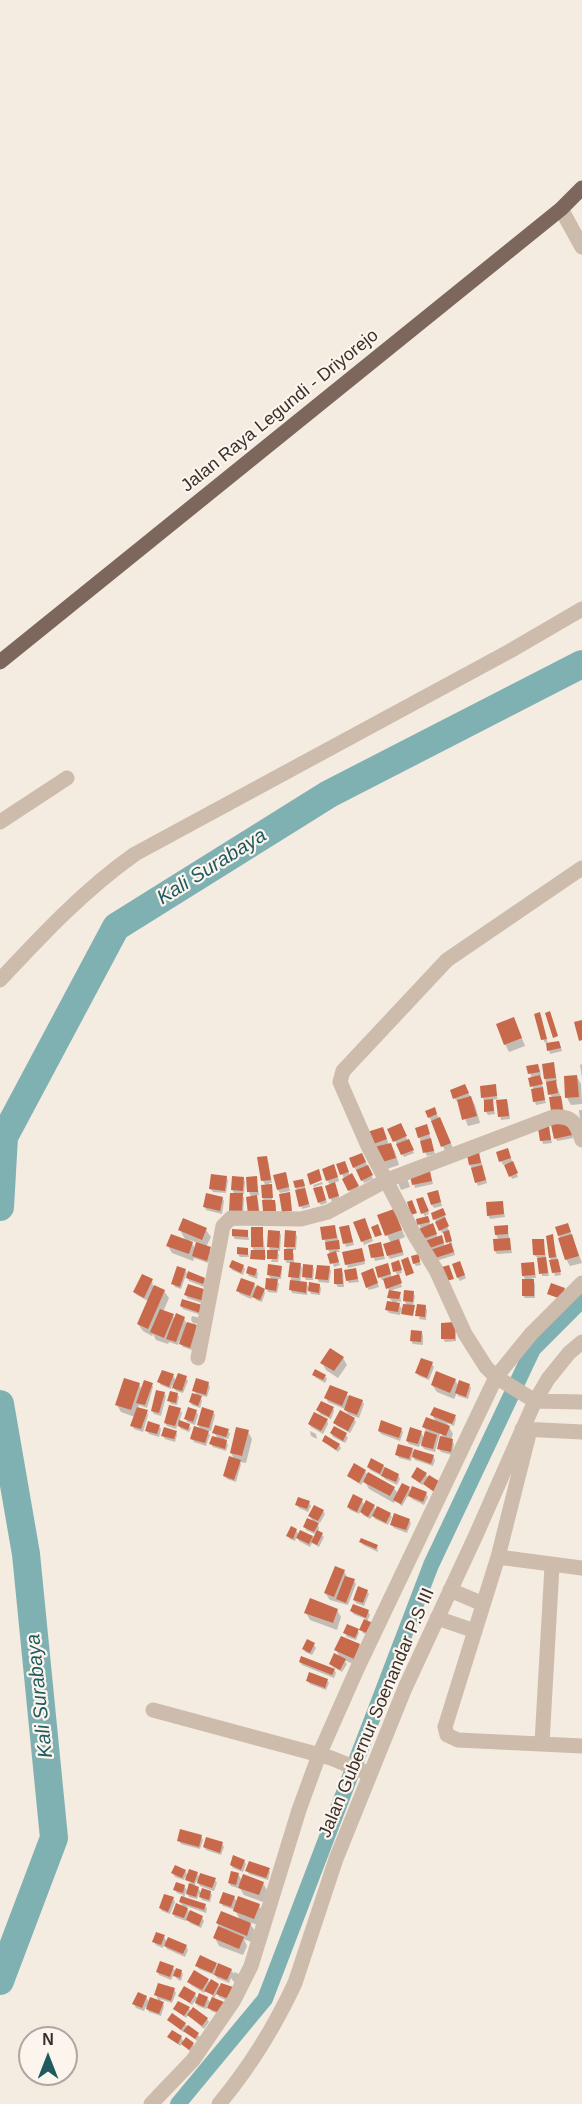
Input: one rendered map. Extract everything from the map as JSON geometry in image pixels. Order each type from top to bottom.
[{"type":"main road","name":"Jalan Raya Legundi - Driyorejo","points":[[0,662],[561,209],[582,188]]},
{"type":"street","points":[[561,209],[582,247]]},
{"type":"street","points":[[0,980],[64,912],[110,871],[135,854],[510,651],[582,609]]},
{"type":"street","points":[[0,822],[68,778]]},
{"type":"street","points":[[582,868],[447,960],[343,1071],[340,1082],[368,1146],[435,1270],[465,1334],[486,1367],[499,1379],[530,1398],[582,1402]]},
{"type":"street","points":[[198,1358],[223,1226],[226,1221],[237,1217],[301,1219],[328,1212],[387,1180],[553,1117],[569,1118],[576,1122],[582,1140]]},
{"type":"street","points":[[151,2104],[193,2060],[234,2000],[251,1966],[299,1810],[325,1757],[357,1668],[499,1379],[531,1334],[582,1283]]},
{"type":"street","name":"Jalan Gubernur Soenandar P.S III","points":[[219,2104],[245,2071],[286,2003],[295,1983],[364,1771],[526,1429],[530,1398],[582,1341]]},
{"type":"street","points":[[582,1431],[526,1429],[498,1557],[445,1727],[447,1736],[458,1740],[582,1746]]},
{"type":"street","points":[[498,1557],[552,1566],[582,1568]]},
{"type":"street","points":[[542,1743],[552,1566]]},
{"type":"street","points":[[450,1590],[483,1604]]},
{"type":"street","points":[[437,1618],[475,1631]]},
{"type":"street","points":[[153,1710],[325,1757],[364,1771]]},
{"type":"building","points":[[550,1011],[558,1036],[553,1038],[545,1013]]},
{"type":"building","points":[[540,1012],[547,1039],[541,1040],[534,1014]]},
{"type":"building","points":[[514,1017],[522,1038],[504,1045],[496,1024]]},
{"type":"building","points":[[582,1020],[582,1040],[579,1041],[574,1022]]},
{"type":"building","points":[[559,1041],[561,1048],[547,1051],[546,1043]]},
{"type":"building","points":[[554,1062],[556,1078],[544,1079],[542,1064]]},
{"type":"building","points":[[538,1064],[540,1072],[528,1074],[526,1066]]},
{"type":"building","points":[[540,1075],[543,1084],[530,1087],[528,1078]]},
{"type":"building","points":[[577,1075],[579,1097],[565,1098],[564,1076]]},
{"type":"building","points":[[556,1080],[558,1093],[548,1095],[546,1082]]},
{"type":"building","points":[[465,1084],[469,1093],[453,1099],[450,1090]]},
{"type":"building","points":[[496,1084],[497,1096],[481,1098],[480,1086]]},
{"type":"building","points":[[543,1087],[545,1100],[533,1102],[531,1089]]},
{"type":"building","points":[[471,1096],[477,1116],[462,1120],[457,1100]]},
{"type":"building","points":[[561,1096],[563,1110],[551,1111],[549,1097]]},
{"type":"building","points":[[493,1099],[494,1111],[484,1112],[484,1100]]},
{"type":"building","points":[[507,1099],[509,1116],[498,1117],[496,1100]]},
{"type":"building","points":[[435,1107],[437,1114],[428,1118],[425,1111]]},
{"type":"building","points":[[440,1117],[451,1143],[441,1147],[431,1121]]},
{"type":"building","points":[[569,1121],[572,1135],[554,1139],[551,1125]]},
{"type":"building","points":[[401,1123],[407,1136],[393,1142],[387,1129]]},
{"type":"building","points":[[427,1124],[430,1134],[418,1138],[415,1128]]},
{"type":"building","points":[[549,1126],[551,1140],[540,1141],[538,1128]]},
{"type":"building","points":[[383,1127],[387,1139],[371,1145],[367,1132]]},
{"type":"building","points":[[431,1138],[434,1151],[423,1153],[420,1141]]},
{"type":"building","points":[[409,1139],[414,1150],[401,1155],[396,1144]]},
{"type":"building","points":[[391,1143],[396,1158],[379,1163],[374,1147]]},
{"type":"building","points":[[508,1148],[511,1158],[499,1162],[496,1152]]},
{"type":"building","points":[[479,1152],[481,1163],[469,1165],[467,1155]]},
{"type":"building","points":[[362,1153],[366,1162],[353,1168],[349,1158]]},
{"type":"building","points":[[267,1156],[271,1180],[261,1181],[257,1157]]},
{"type":"building","points":[[345,1161],[349,1172],[340,1175],[336,1164]]},
{"type":"building","points":[[513,1161],[518,1173],[509,1177],[504,1165]]},
{"type":"building","points":[[334,1164],[338,1177],[326,1181],[322,1169]]},
{"type":"building","points":[[368,1165],[373,1175],[361,1181],[356,1170]]},
{"type":"building","points":[[482,1165],[486,1180],[475,1183],[471,1168]]},
{"type":"building","points":[[319,1169],[322,1180],[310,1185],[307,1174]]},
{"type":"building","points":[[430,1171],[432,1181],[412,1185],[410,1176]]},
{"type":"building","points":[[286,1172],[289,1187],[277,1190],[273,1175]]},
{"type":"building","points":[[352,1173],[359,1186],[348,1191],[342,1179]]},
{"type":"building","points":[[211,1174],[227,1176],[225,1191],[209,1189]]},
{"type":"building","points":[[232,1176],[244,1177],[243,1191],[231,1190]]},
{"type":"building","points":[[257,1176],[258,1192],[247,1192],[246,1177]]},
{"type":"building","points":[[303,1179],[305,1186],[295,1188],[293,1181]]},
{"type":"building","points":[[335,1182],[339,1196],[329,1199],[325,1186]]},
{"type":"building","points":[[272,1184],[273,1198],[262,1198],[261,1185]]},
{"type":"building","points":[[322,1186],[326,1200],[318,1203],[313,1188]]},
{"type":"building","points":[[305,1188],[309,1204],[299,1207],[295,1190]]},
{"type":"building","points":[[438,1190],[441,1202],[431,1205],[427,1193]]},
{"type":"building","points":[[290,1192],[292,1211],[282,1212],[279,1194]]},
{"type":"building","points":[[206,1193],[223,1197],[220,1211],[203,1207]]},
{"type":"building","points":[[230,1193],[243,1193],[242,1212],[229,1211]]},
{"type":"building","points":[[257,1195],[259,1213],[248,1214],[246,1197]]},
{"type":"building","points":[[423,1197],[429,1211],[421,1214],[416,1199]]},
{"type":"building","points":[[262,1200],[275,1200],[276,1211],[263,1211]]},
{"type":"building","points":[[412,1200],[417,1213],[411,1215],[407,1202]]},
{"type":"building","points":[[503,1201],[504,1214],[487,1216],[486,1202]]},
{"type":"building","points":[[443,1208],[446,1215],[433,1220],[431,1213]]},
{"type":"building","points":[[394,1209],[402,1230],[385,1236],[377,1215]]},
{"type":"building","points":[[428,1216],[430,1222],[417,1225],[416,1219]]},
{"type":"building","points":[[445,1217],[449,1226],[439,1231],[435,1222]]},
{"type":"building","points":[[183,1218],[207,1228],[202,1240],[178,1230]]},
{"type":"building","points":[[365,1218],[372,1238],[361,1242],[353,1222]]},
{"type":"building","points":[[433,1223],[437,1234],[423,1239],[419,1229]]},
{"type":"building","points":[[568,1223],[571,1232],[558,1236],[555,1227]]},
{"type":"building","points":[[378,1224],[382,1235],[375,1237],[371,1227]]},
{"type":"building","points":[[335,1225],[337,1238],[322,1240],[320,1227]]},
{"type":"building","points":[[349,1225],[353,1242],[343,1244],[339,1227]]},
{"type":"building","points":[[508,1225],[508,1234],[495,1235],[494,1226]]},
{"type":"building","points":[[251,1227],[263,1227],[263,1247],[251,1247]]},
{"type":"building","points":[[232,1229],[248,1230],[248,1237],[232,1236]]},
{"type":"building","points":[[268,1230],[280,1231],[279,1248],[267,1247]]},
{"type":"building","points":[[285,1230],[296,1231],[295,1247],[284,1247]]},
{"type":"building","points":[[449,1230],[452,1241],[446,1243],[443,1232]]},
{"type":"building","points":[[171,1234],[193,1242],[189,1254],[166,1246]]},
{"type":"building","points":[[553,1234],[556,1257],[549,1258],[546,1236]]},
{"type":"building","points":[[572,1234],[579,1256],[565,1260],[558,1238]]},
{"type":"building","points":[[442,1235],[444,1243],[427,1249],[425,1241]]},
{"type":"building","points":[[510,1238],[511,1250],[494,1251],[493,1239]]},
{"type":"building","points":[[399,1239],[403,1252],[387,1256],[383,1244]]},
{"type":"building","points":[[532,1239],[544,1239],[545,1255],[533,1255]]},
{"type":"building","points":[[339,1240],[340,1249],[326,1250],[325,1242]]},
{"type":"building","points":[[196,1242],[211,1247],[207,1261],[192,1256]]},
{"type":"building","points":[[381,1242],[384,1256],[371,1258],[368,1245]]},
{"type":"building","points":[[451,1243],[454,1252],[432,1259],[430,1250]]},
{"type":"building","points":[[237,1247],[248,1248],[248,1255],[237,1254]]},
{"type":"building","points":[[362,1248],[365,1261],[345,1265],[342,1252]]},
{"type":"building","points":[[284,1249],[293,1249],[293,1260],[284,1260]]},
{"type":"building","points":[[251,1250],[265,1250],[265,1260],[250,1259]]},
{"type":"building","points":[[267,1250],[278,1250],[277,1259],[267,1259]]},
{"type":"building","points":[[336,1251],[339,1262],[330,1264],[327,1254]]},
{"type":"building","points":[[419,1254],[420,1262],[413,1264],[411,1256]]},
{"type":"building","points":[[408,1257],[414,1273],[406,1276],[401,1260]]},
{"type":"building","points":[[546,1257],[548,1273],[539,1274],[537,1258]]},
{"type":"building","points":[[558,1259],[561,1272],[552,1273],[549,1260]]},
{"type":"building","points":[[232,1260],[244,1265],[241,1273],[229,1267]]},
{"type":"building","points":[[399,1260],[402,1270],[393,1272],[391,1263]]},
{"type":"building","points":[[460,1261],[465,1275],[457,1278],[452,1264]]},
{"type":"building","points":[[290,1262],[301,1263],[299,1278],[288,1277]]},
{"type":"building","points":[[534,1262],[535,1275],[522,1276],[521,1263]]},
{"type":"building","points":[[388,1263],[391,1274],[378,1278],[375,1267]]},
{"type":"building","points":[[268,1264],[282,1266],[280,1277],[267,1275]]},
{"type":"building","points":[[303,1264],[313,1265],[312,1278],[302,1277]]},
{"type":"building","points":[[317,1265],[330,1266],[328,1280],[315,1279]]},
{"type":"building","points":[[449,1265],[454,1279],[446,1281],[442,1267]]},
{"type":"building","points":[[177,1266],[186,1269],[180,1287],[171,1284]]},
{"type":"building","points":[[248,1266],[257,1269],[255,1276],[246,1273]]},
{"type":"building","points":[[342,1268],[343,1284],[334,1284],[334,1269]]},
{"type":"building","points":[[356,1268],[358,1279],[346,1281],[344,1270]]},
{"type":"building","points":[[373,1268],[378,1283],[366,1288],[361,1273]]},
{"type":"building","points":[[188,1271],[205,1278],[203,1284],[186,1278]]},
{"type":"building","points":[[142,1274],[153,1279],[144,1298],[133,1292]]},
{"type":"building","points":[[399,1274],[402,1283],[386,1289],[383,1279]]},
{"type":"building","points":[[241,1278],[255,1283],[250,1296],[236,1291]]},
{"type":"building","points":[[266,1278],[278,1279],[276,1291],[265,1289]]},
{"type":"building","points":[[522,1279],[534,1279],[534,1296],[522,1296]]},
{"type":"building","points":[[290,1280],[307,1282],[306,1293],[289,1290]]},
{"type":"building","points":[[309,1282],[320,1284],[319,1293],[308,1291]]},
{"type":"building","points":[[551,1283],[565,1288],[561,1299],[547,1294]]},
{"type":"building","points":[[188,1284],[210,1291],[207,1302],[184,1295]]},
{"type":"building","points":[[154,1285],[165,1290],[148,1329],[137,1324]]},
{"type":"building","points":[[257,1285],[265,1289],[260,1300],[252,1297]]},
{"type":"building","points":[[389,1290],[401,1292],[399,1299],[387,1298]]},
{"type":"building","points":[[404,1290],[414,1291],[413,1302],[403,1301]]},
{"type":"building","points":[[182,1299],[202,1305],[200,1313],[180,1306]]},
{"type":"building","points":[[387,1301],[400,1303],[398,1312],[385,1310]]},
{"type":"building","points":[[403,1304],[415,1305],[413,1316],[401,1314]]},
{"type":"building","points":[[417,1304],[426,1305],[425,1317],[415,1316]]},
{"type":"building","points":[[160,1309],[174,1314],[164,1338],[150,1332]]},
{"type":"building","points":[[176,1313],[185,1317],[176,1342],[166,1339]]},
{"type":"building","points":[[187,1322],[197,1325],[190,1348],[179,1344]]},
{"type":"building","points":[[455,1322],[455,1339],[441,1339],[441,1323]]},
{"type":"building","points":[[411,1330],[422,1331],[421,1342],[410,1341]]},
{"type":"building","points":[[330,1348],[344,1357],[334,1371],[320,1363]]},
{"type":"building","points":[[421,1358],[433,1362],[427,1378],[415,1373]]},
{"type":"building","points":[[315,1369],[326,1375],[323,1380],[312,1375]]},
{"type":"building","points":[[162,1370],[174,1374],[169,1387],[157,1382]]},
{"type":"building","points":[[436,1371],[456,1379],[450,1393],[431,1385]]},
{"type":"building","points":[[178,1373],[187,1376],[182,1391],[172,1388]]},
{"type":"building","points":[[124,1378],[140,1383],[131,1410],[115,1405]]},
{"type":"building","points":[[196,1378],[209,1382],[206,1395],[192,1391]]},
{"type":"building","points":[[144,1380],[153,1383],[145,1405],[136,1403]]},
{"type":"building","points":[[459,1380],[470,1384],[466,1397],[455,1393]]},
{"type":"building","points":[[330,1385],[348,1392],[342,1406],[324,1398]]},
{"type":"building","points":[[156,1390],[165,1392],[159,1413],[151,1411]]},
{"type":"building","points":[[170,1391],[178,1393],[176,1403],[167,1401]]},
{"type":"building","points":[[192,1393],[202,1396],[198,1406],[189,1402]]},
{"type":"building","points":[[349,1395],[363,1400],[357,1415],[344,1410]]},
{"type":"building","points":[[321,1401],[334,1407],[329,1417],[316,1410]]},
{"type":"building","points":[[169,1405],[181,1408],[175,1426],[164,1423]]},
{"type":"building","points":[[137,1407],[148,1410],[141,1429],[130,1426]]},
{"type":"building","points":[[188,1407],[197,1410],[193,1422],[184,1419]]},
{"type":"building","points":[[202,1407],[214,1411],[209,1428],[197,1425]]},
{"type":"building","points":[[434,1407],[456,1415],[452,1424],[430,1415]]},
{"type":"building","points":[[340,1410],[355,1418],[348,1431],[333,1423]]},
{"type":"building","points":[[314,1412],[328,1419],[321,1431],[308,1424]]},
{"type":"building","points":[[426,1417],[450,1426],[446,1436],[422,1427]]},
{"type":"building","points":[[179,1420],[190,1424],[188,1430],[178,1426]]},
{"type":"building","points":[[381,1420],[402,1428],[399,1438],[378,1431]]},
{"type":"building","points":[[148,1421],[160,1425],[157,1434],[145,1431]]},
{"type":"building","points":[[215,1425],[229,1429],[226,1437],[212,1433]]},
{"type":"building","points":[[194,1426],[209,1431],[205,1443],[190,1439]]},
{"type":"building","points":[[334,1426],[347,1433],[343,1441],[330,1433]]},
{"type":"building","points":[[164,1427],[177,1431],[174,1439],[161,1436]]},
{"type":"building","points":[[236,1427],[249,1430],[242,1456],[230,1453]]},
{"type":"building","points":[[410,1427],[422,1431],[418,1444],[406,1441]]},
{"type":"building","points":[[425,1431],[437,1435],[433,1449],[421,1446]]},
{"type":"building","points":[[325,1435],[340,1444],[336,1450],[322,1441]]},
{"type":"building","points":[[212,1436],[227,1440],[225,1449],[209,1444]]},
{"type":"building","points":[[440,1436],[453,1439],[451,1452],[437,1449]]},
{"type":"building","points":[[398,1444],[413,1448],[409,1459],[395,1455]]},
{"type":"building","points":[[414,1449],[434,1455],[431,1464],[412,1457]]},
{"type":"building","points":[[229,1456],[241,1460],[234,1480],[223,1476]]},
{"type":"building","points":[[371,1458],[384,1465],[380,1474],[367,1467]]},
{"type":"building","points":[[354,1463],[366,1470],[359,1483],[347,1476]]},
{"type":"building","points":[[385,1467],[399,1474],[396,1482],[381,1476]]},
{"type":"building","points":[[417,1467],[427,1473],[420,1483],[411,1477]]},
{"type":"building","points":[[368,1472],[395,1487],[390,1496],[363,1482]]},
{"type":"building","points":[[429,1475],[442,1483],[436,1493],[423,1484]]},
{"type":"building","points":[[402,1483],[410,1487],[401,1504],[393,1500]]},
{"type":"building","points":[[412,1486],[427,1492],[423,1502],[408,1496]]},
{"type":"building","points":[[353,1494],[363,1499],[357,1512],[347,1507]]},
{"type":"building","points":[[298,1497],[310,1501],[307,1509],[295,1505]]},
{"type":"building","points":[[366,1500],[375,1505],[368,1517],[360,1512]]},
{"type":"building","points":[[314,1505],[324,1510],[318,1521],[308,1516]]},
{"type":"building","points":[[377,1506],[391,1513],[386,1523],[372,1516]]},
{"type":"building","points":[[394,1513],[410,1519],[406,1530],[390,1525]]},
{"type":"building","points":[[307,1518],[319,1523],[314,1532],[303,1527]]},
{"type":"building","points":[[291,1526],[297,1529],[293,1539],[286,1536]]},
{"type":"building","points":[[300,1530],[313,1536],[309,1544],[296,1538]]},
{"type":"building","points":[[317,1530],[323,1533],[317,1545],[311,1542]]},
{"type":"building","points":[[361,1538],[378,1545],[376,1549],[359,1542]]},
{"type":"building","points":[[335,1566],[345,1570],[334,1597],[324,1593]]},
{"type":"building","points":[[345,1576],[355,1579],[346,1603],[336,1599]]},
{"type":"building","points":[[358,1586],[368,1590],[363,1603],[353,1600]]},
{"type":"building","points":[[310,1598],[338,1609],[333,1623],[304,1613]]},
{"type":"building","points":[[353,1604],[369,1610],[366,1618],[350,1611]]},
{"type":"building","points":[[364,1619],[375,1624],[370,1634],[359,1630]]},
{"type":"building","points":[[347,1624],[359,1629],[355,1638],[343,1633]]},
{"type":"building","points":[[341,1636],[360,1644],[354,1659],[334,1650]]},
{"type":"building","points":[[307,1639],[315,1643],[310,1653],[302,1649]]},
{"type":"building","points":[[334,1653],[346,1659],[340,1670],[329,1664]]},
{"type":"building","points":[[301,1656],[335,1669],[332,1675],[299,1662]]},
{"type":"building","points":[[309,1672],[328,1679],[325,1688],[306,1681]]},
{"type":"building","points":[[180,1829],[202,1835],[199,1847],[177,1841]]},
{"type":"building","points":[[206,1837],[223,1842],[220,1853],[203,1847]]},
{"type":"building","points":[[233,1855],[245,1860],[241,1870],[230,1865]]},
{"type":"building","points":[[249,1861],[270,1868],[266,1878],[245,1871]]},
{"type":"building","points":[[175,1865],[186,1870],[182,1878],[171,1873]]},
{"type":"building","points":[[189,1869],[198,1872],[194,1883],[185,1880]]},
{"type":"building","points":[[231,1871],[239,1873],[236,1885],[228,1883]]},
{"type":"building","points":[[200,1873],[216,1878],[212,1888],[197,1883]]},
{"type":"building","points":[[243,1874],[264,1882],[259,1895],[238,1888]]},
{"type":"building","points":[[176,1882],[185,1885],[183,1893],[173,1890]]},
{"type":"building","points":[[189,1883],[199,1887],[196,1897],[186,1894]]},
{"type":"building","points":[[202,1888],[211,1891],[209,1900],[199,1897]]},
{"type":"building","points":[[223,1892],[235,1896],[231,1907],[219,1903]]},
{"type":"building","points":[[164,1894],[174,1897],[168,1912],[159,1908]]},
{"type":"building","points":[[181,1896],[206,1904],[204,1910],[179,1902]]},
{"type":"building","points":[[238,1896],[260,1904],[254,1919],[233,1911]]},
{"type":"building","points":[[176,1903],[188,1908],[184,1918],[172,1914]]},
{"type":"building","points":[[190,1910],[203,1916],[199,1926],[186,1920]]},
{"type":"building","points":[[221,1911],[251,1923],[247,1936],[216,1923]]},
{"type":"building","points":[[218,1926],[244,1937],[239,1949],[213,1938]]},
{"type":"building","points":[[156,1932],[165,1935],[161,1945],[152,1942]]},
{"type":"building","points":[[168,1937],[187,1945],[183,1954],[164,1946]]},
{"type":"building","points":[[200,1955],[217,1963],[212,1973],[195,1966]]},
{"type":"building","points":[[160,1961],[174,1966],[170,1977],[156,1972]]},
{"type":"building","points":[[218,1963],[232,1969],[227,1980],[214,1975]]},
{"type":"building","points":[[176,1968],[182,1970],[180,1978],[173,1976]]},
{"type":"building","points":[[194,1970],[209,1979],[202,1990],[187,1982]]},
{"type":"building","points":[[211,1979],[219,1984],[213,1995],[204,1991]]},
{"type":"building","points":[[158,1983],[175,1988],[171,2001],[154,1995]]},
{"type":"building","points":[[221,1983],[233,1987],[228,1999],[216,1994]]},
{"type":"building","points":[[184,1986],[196,1993],[190,2003],[178,1996]]},
{"type":"building","points":[[138,1992],[147,1996],[142,2008],[132,2004]]},
{"type":"building","points":[[199,1993],[208,1997],[204,2007],[195,2003]]},
{"type":"building","points":[[150,1997],[164,2002],[159,2014],[146,2009]]},
{"type":"building","points":[[212,1997],[224,2002],[220,2013],[207,2008]]},
{"type":"building","points":[[178,2001],[190,2007],[184,2016],[173,2009]]},
{"type":"building","points":[[193,2007],[208,2018],[202,2026],[187,2015]]},
{"type":"building","points":[[172,2013],[186,2023],[181,2030],[167,2020]]},
{"type":"building","points":[[188,2025],[199,2033],[195,2039],[183,2031]]},
{"type":"building","points":[[172,2030],[182,2036],[178,2044],[167,2037]]},
{"type":"building","points":[[186,2037],[194,2043],[189,2050],[181,2044]]},
{"type":"waterway","name":"Kali Surabaya","points":[[0,1207],[4,1137],[116,927],[329,794],[582,664]]},
{"type":"waterway","points":[[178,2104],[265,1999],[431,1565],[533,1349],[582,1300]]},
{"type":"waterway","name":"Kali Surabaya","points":[[0,1404],[26,1554],[54,1838],[0,1981]]}]
